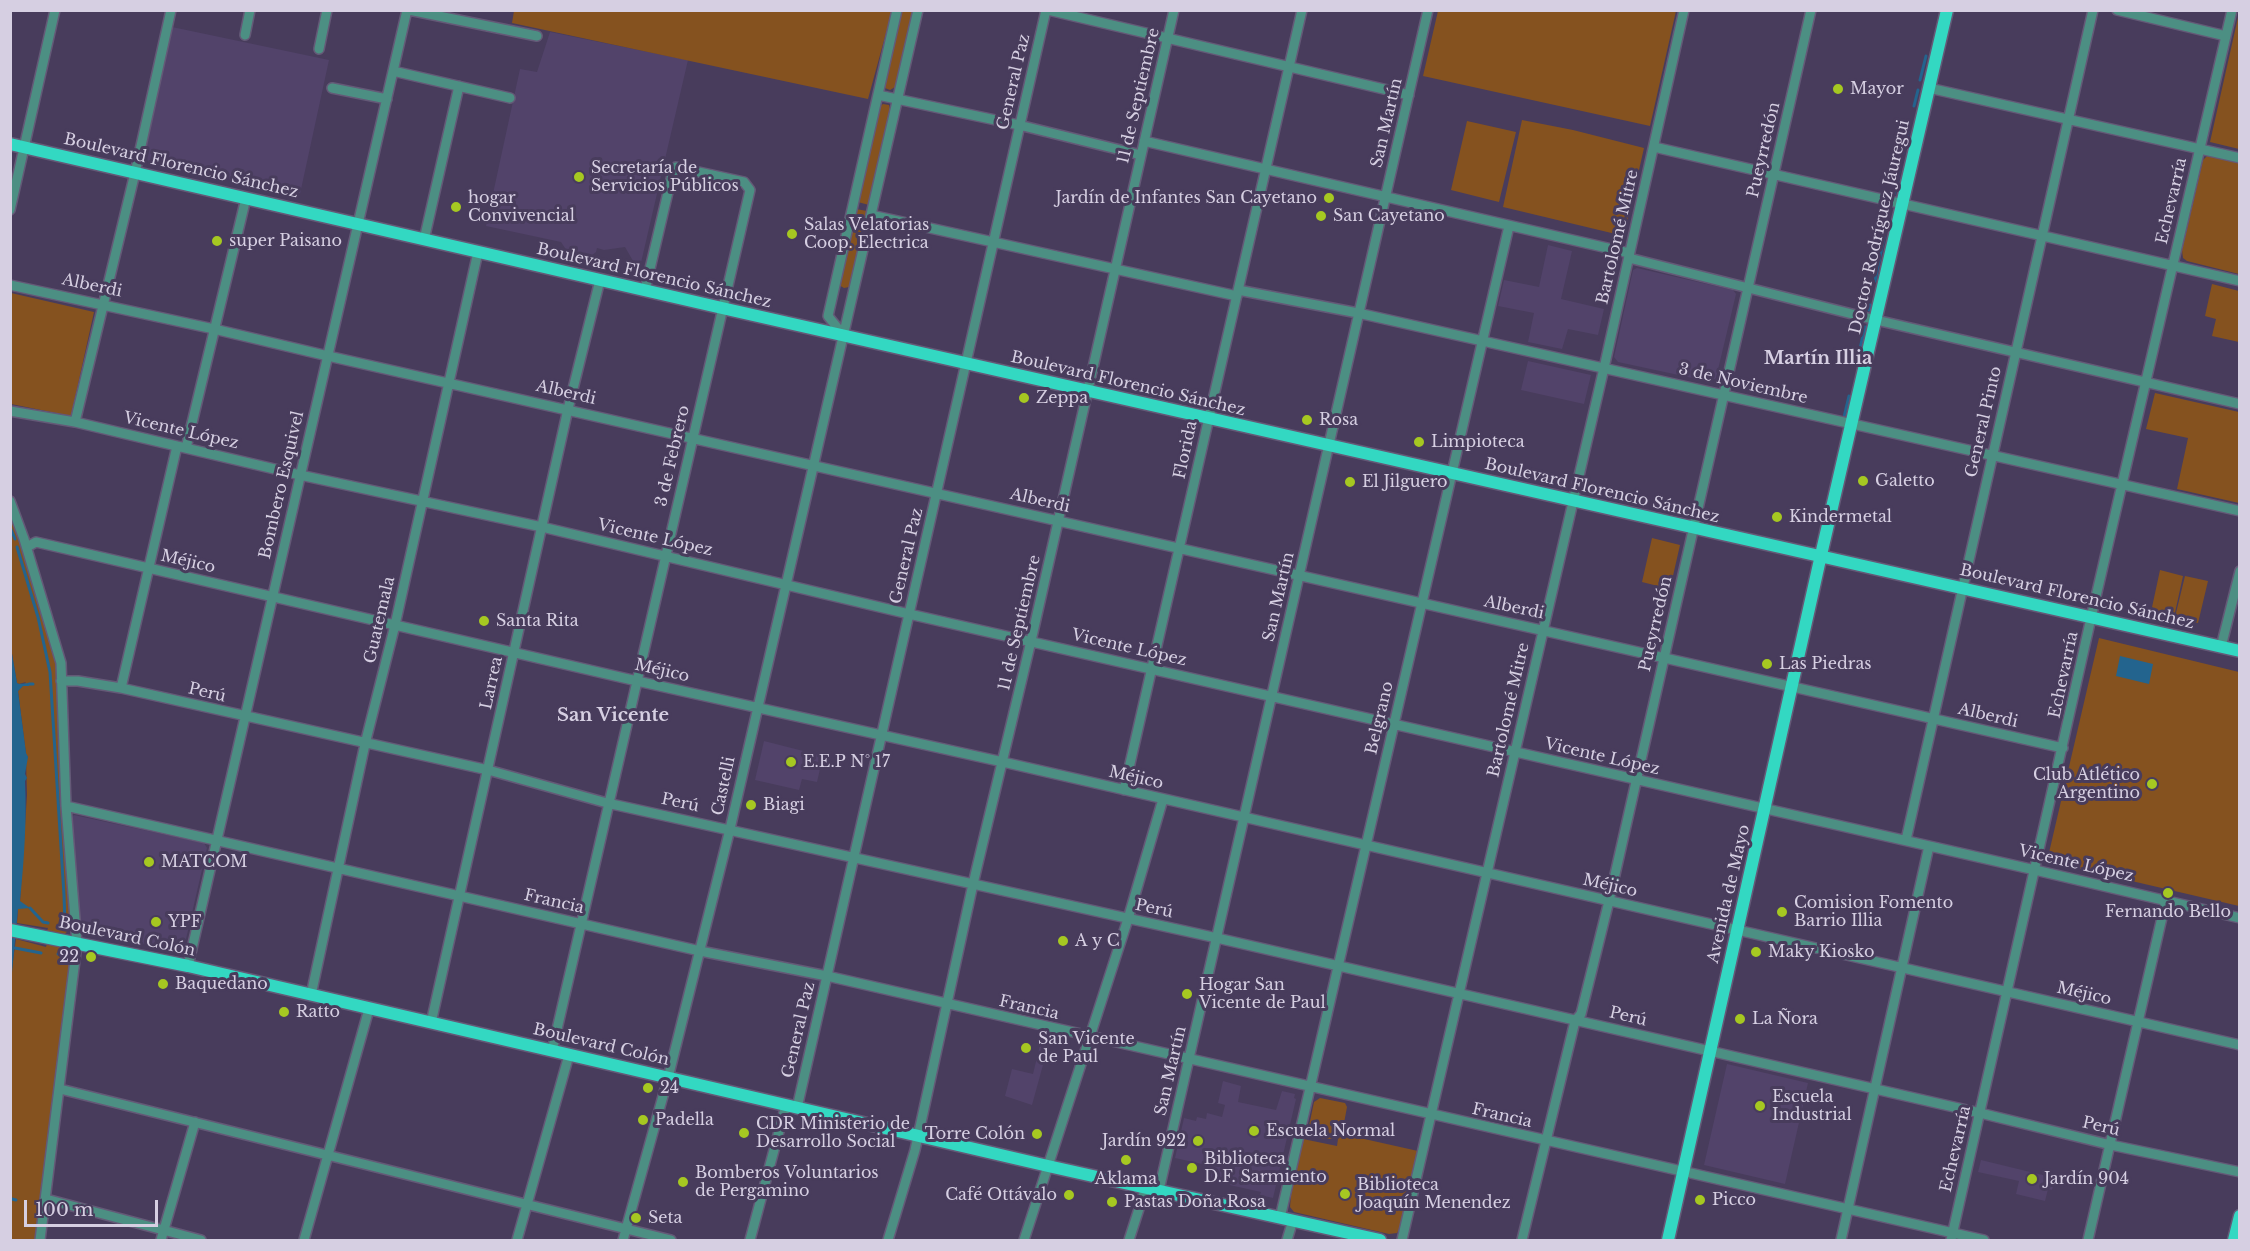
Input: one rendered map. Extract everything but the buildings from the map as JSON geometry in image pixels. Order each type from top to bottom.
[{"type":"main road","name":"Doctor Rodríguez Jáuregui","points":[[1821,555],[1947,10]]},
{"type":"main road","name":"Boulevard Florencio Sánchez","points":[[10,144],[722,309],[2240,651]]},
{"type":"main road","name":"Avenida de Mayo","points":[[1668,1240],[1821,555]]},
{"type":"main road","name":"Boulevard Colón","points":[[10,930],[188,966],[1048,1166],[1287,1219]]},
{"type":"main road","points":[[2234,1240],[2240,1216]]},
{"type":"main road","points":[[1287,1219],[1380,1240]]},
{"type":"street","points":[[10,210],[55,10]]},
{"type":"street","points":[[75,422],[135,173],[171,10]]},
{"type":"street","points":[[244,35],[250,10]]},
{"type":"street","points":[[319,49],[327,10]]},
{"type":"street","points":[[408,10],[537,36]]},
{"type":"street","name":"Bombero Esquivel","points":[[188,966],[271,597],[408,10]]},
{"type":"street","points":[[844,336],[828,316],[897,10]]},
{"type":"street","name":"Castelli","points":[[623,1240],[668,1078],[730,829],[918,10]]},
{"type":"street","points":[[1047,10],[1409,94]]},
{"type":"street","name":"General Paz","points":[[750,1240],[791,1106],[827,976],[1047,10]]},
{"type":"street","name":"11 de Septiembre","points":[[888,1240],[915,1150],[973,884],[1059,520],[1174,10]]},
{"type":"street","name":"Florida","points":[[1124,790],[1302,10]]},
{"type":"street","name":"San Martín","points":[[1159,1190],[1428,10]]},
{"type":"street","name":"Bartolomé Mitre","points":[[1402,1240],[1604,368],[1684,10]]},
{"type":"street","name":"Pueyrredón","points":[[1522,1240],[1575,1021],[1581,1014],[1609,901],[1811,10]]},
{"type":"street","name":"General Pinto","points":[[1906,840],[1961,587],[2093,10]]},
{"type":"street","points":[[2117,10],[2226,36]]},
{"type":"street","name":"Echevarría","points":[[1952,1237],[2091,618],[2232,10]]},
{"type":"street","points":[[393,71],[510,98]]},
{"type":"street","points":[[424,240],[459,86]]},
{"type":"street","points":[[332,88],[387,99]]},
{"type":"street","points":[[1929,88],[2240,158]]},
{"type":"street","points":[[878,95],[1019,125],[1141,155]]},
{"type":"street","points":[[1144,141],[1509,225],[1876,320],[2240,404]]},
{"type":"street","points":[[1654,147],[2240,281]]},
{"type":"street","name":"3 de Febrero","points":[[552,1051],[607,802],[750,190],[748,184],[714,174],[676,167],[673,171],[645,290]]},
{"type":"street","points":[[121,688],[246,198]]},
{"type":"street","name":"3 de Noviembre","points":[[853,205],[871,212],[1115,269],[1358,313],[2240,511]]},
{"type":"street","name":"Belgrano","points":[[1287,1240],[1287,1219],[1310,1088],[1509,225]]},
{"type":"street","name":"Guatemala","points":[[311,995],[365,744],[395,625],[478,252]]},
{"type":"street","name":"Larrea","points":[[431,1023],[568,409],[600,280]]},
{"type":"street","name":"Alberdi","points":[[10,285],[214,328],[328,356],[2063,748]]},
{"type":"street","name":"Vicente López","points":[[10,411],[75,422],[666,555],[909,614],[2240,918]]},
{"type":"street","points":[[10,501],[27,547],[61,663],[66,806],[77,944],[40,1240]]},
{"type":"street","name":"Méjico","points":[[27,547],[36,542],[2240,1045]]},
{"type":"street","points":[[2221,647],[2240,571]]},
{"type":"street","name":"Perú","points":[[61,681],[78,681],[121,688],[488,770],[607,802],[1460,993],[2111,1145],[2240,1172]]},
{"type":"street","points":[[1024,1240],[1128,919],[1163,799]]},
{"type":"street","name":"Francia","points":[[66,806],[700,951],[827,976],[1848,1210],[1952,1237],[1984,1240]]},
{"type":"street","points":[[1841,1240],[1929,846]]},
{"type":"street","points":[[2088,1240],[2140,1022],[2166,900]]},
{"type":"street","points":[[304,1240],[369,1009]]},
{"type":"street","points":[[517,1240],[569,1055]]},
{"type":"street","points":[[60,1089],[670,1240]]},
{"type":"street","points":[[163,1236],[195,1122]]},
{"type":"street","points":[[1129,1240],[1146,1187]]},
{"type":"street","points":[[46,1199],[163,1236],[201,1240]]},
{"type":"shaded area","points":[[514,10],[892,11],[868,99],[512,23]]},
{"type":"shaded area","points":[[901,11],[913,11],[895,87],[890,90],[884,85]]},
{"type":"shaded area","points":[[1438,11],[1676,11],[1650,126],[1423,76]]},
{"type":"shaded area","points":[[2239,13],[2239,149],[2210,142]]},
{"type":"shaded area","points":[[172,27],[329,60],[300,194],[143,161]]},
{"type":"shaded area","name":"Secretaría de Servicios Públicos","points":[[550,32],[688,60],[640,267],[636,266],[625,247],[604,250],[597,248],[591,256],[567,251],[561,242],[486,226],[520,69],[537,72]]},
{"type":"shaded area","points":[[883,104],[889,105],[890,110],[869,205],[858,202],[879,107]]},
{"type":"shaded area","points":[[1522,120],[1644,148],[1624,236],[1503,207]]},
{"type":"shaded area","points":[[1467,121],[1516,132],[1499,202],[1451,190]]},
{"type":"shaded area","points":[[2208,155],[2239,160],[2239,274],[2183,258],[2182,250],[2203,160]]},
{"type":"shaded area","points":[[856,209],[867,211],[850,285],[844,288],[839,285]]},
{"type":"shaded area","points":[[1548,245],[1572,251],[1561,299],[1604,309],[1598,335],[1568,329],[1562,349],[1528,342],[1534,313],[1498,306],[1504,280],[1539,287]]},
{"type":"shaded area","points":[[1637,268],[1733,290],[1736,294],[1716,378],[1711,382],[1618,362],[1614,357],[1633,270]]},
{"type":"shaded area","points":[[2212,284],[2239,291],[2239,342],[2212,336],[2216,319],[2205,316]]},
{"type":"shaded area","points":[[11,293],[94,312],[71,416],[11,404]]},
{"type":"shaded area","points":[[1528,361],[1591,375],[1584,404],[1521,390]]},
{"type":"shaded area","points":[[2155,393],[2239,412],[2239,503],[2177,489],[2188,438],[2146,429]]},
{"type":"shaded area","points":[[10,513],[45,622],[56,665],[62,802],[71,927],[65,934],[47,931],[48,928],[17,923],[18,909],[22,904],[20,901],[27,795],[26,760],[28,757],[18,691],[26,682],[17,683],[11,648]]},
{"type":"shaded area","points":[[1652,538],[1680,545],[1670,589],[1642,582]]},
{"type":"shaded area","points":[[2160,570],[2183,576],[2174,617],[2151,612]]},
{"type":"shaded area","points":[[2185,576],[2208,581],[2198,623],[2175,617]]},
{"type":"shaded area","name":"Club Atlético Argentino","points":[[2099,638],[2239,672],[2239,906],[2050,862],[2048,857]]},
{"type":"shaded area","name":"E.E.P N° 17","points":[[764,741],[823,756],[817,782],[802,779],[799,790],[755,780]]},
{"type":"shaded area","points":[[74,815],[204,843],[207,848],[183,952],[77,930],[69,820]]},
{"type":"shaded area","points":[[16,939],[46,947],[47,943],[67,948],[72,954],[36,1240],[11,1240],[10,983]]},
{"type":"shaded area","points":[[1041,1041],[1049,1043],[1032,1105],[1005,1096],[1012,1069],[1033,1074]]},
{"type":"shaded area","name":"Escuela Industrial","points":[[1727,1064],[1808,1083],[1785,1184],[1704,1165]]},
{"type":"shaded area","name":"Escuela Normal","points":[[1223,1081],[1241,1086],[1238,1102],[1276,1110],[1282,1091],[1295,1094],[1296,1099],[1273,1198],[1260,1195],[1261,1192],[1207,1180],[1211,1166],[1175,1158],[1184,1118],[1196,1121],[1197,1117],[1206,1119],[1207,1113],[1222,1117],[1225,1105],[1218,1103]]},
{"type":"shaded area","points":[[1320,1098],[1345,1103],[1347,1107],[1342,1134],[1418,1151],[1401,1226],[1397,1233],[1389,1234],[1294,1212],[1290,1207],[1303,1139],[1337,1146],[1338,1139],[1319,1139],[1310,1133],[1309,1126],[1314,1102]]},
{"type":"shaded area","name":"Jardín 904","points":[[1981,1160],[2055,1178],[2052,1190],[2048,1189],[2045,1201],[2016,1194],[2019,1181],[1978,1172]]},
{"type":"water","points":[[11,648],[17,683],[29,683],[29,686],[23,686],[18,691],[28,757],[25,774],[27,778],[25,781],[24,855],[20,901],[30,908],[18,909],[11,983]]},
{"type":"water","points":[[2120,656],[2153,664],[2149,684],[2116,676]]},
{"type":"waterway","points":[[1920,80],[1926,56]]},
{"type":"waterway","points":[[1914,106],[1918,90]]},
{"type":"waterway","points":[[1903,153],[1908,132]]},
{"type":"waterway","points":[[1894,194],[1900,166]]},
{"type":"waterway","points":[[1875,281],[1884,237]]},
{"type":"waterway","points":[[1869,310],[1870,305]]},
{"type":"waterway","points":[[1858,357],[1865,327]]},
{"type":"waterway","points":[[1844,417],[1849,396]]},
{"type":"waterway","points":[[10,527],[15,539]]},
{"type":"waterway","points":[[17,547],[38,617],[50,672],[64,895],[65,925],[63,925]]},
{"type":"waterway","points":[[30,908],[43,922],[48,923]]},
{"type":"waterway","points":[[15,948],[41,953]]},
{"type":"waterway","points":[[58,954],[62,950]]},
{"type":"waterway","points":[[12,1199],[16,1200]]},
{"type":"place","name":"Mayor","points":[[1838,89]]},
{"type":"place","name":"Secretaría de Servicios Públicos","points":[[579,177]]},
{"type":"place","name":"Jardín de Infantes San Cayetano","points":[[1329,198]]},
{"type":"place","name":"hogar Convivencial","points":[[456,207]]},
{"type":"place","name":"San Cayetano","points":[[1321,216]]},
{"type":"place","name":"Salas Velatorias Coop. Electrica","points":[[792,234]]},
{"type":"place","name":"super Paisano","points":[[217,241]]},
{"type":"place","name":"Zeppa","points":[[1024,398]]},
{"type":"place","name":"Rosa","points":[[1307,420]]},
{"type":"place","name":"Limpioteca","points":[[1419,442]]},
{"type":"place","name":"Galetto","points":[[1863,481]]},
{"type":"place","name":"El Jilguero","points":[[1350,482]]},
{"type":"place","name":"Kindermetal","points":[[1777,517]]},
{"type":"place","name":"Santa Rita","points":[[484,621]]},
{"type":"place","name":"Las Piedras","points":[[1767,664]]},
{"type":"place","name":"E.E.P N° 17","points":[[791,762]]},
{"type":"place","name":"Club Atlético Argentino","points":[[2152,784]]},
{"type":"place","name":"Biagi","points":[[751,805]]},
{"type":"place","name":"MATCOM","points":[[149,862]]},
{"type":"place","name":"Fernando Bello","points":[[2168,893]]},
{"type":"place","name":"Comision Fomento Barrio Illia","points":[[1782,912]]},
{"type":"place","name":"YPF","points":[[156,922]]},
{"type":"place","name":"A y C","points":[[1063,941]]},
{"type":"place","name":"Maky Kiosko","points":[[1756,952]]},
{"type":"place","name":"22","points":[[91,957]]},
{"type":"place","name":"Baquedano","points":[[163,984]]},
{"type":"place","name":"Hogar San Vicente de Paul","points":[[1187,994]]},
{"type":"place","name":"Ratto","points":[[284,1012]]},
{"type":"place","name":"La Ñora","points":[[1740,1019]]},
{"type":"place","name":"San Vicente de Paul","points":[[1026,1048]]},
{"type":"place","name":"24","points":[[648,1088]]},
{"type":"place","name":"Escuela Industrial","points":[[1760,1106]]},
{"type":"place","name":"Padella","points":[[643,1120]]},
{"type":"place","name":"Escuela Normal","points":[[1254,1131]]},
{"type":"place","name":"CDR Ministerio de Desarrollo Social","points":[[744,1133]]},
{"type":"place","name":"Torre Colón","points":[[1037,1134]]},
{"type":"place","name":"Jardín 922","points":[[1198,1141]]},
{"type":"place","name":"Aklama","points":[[1126,1160]]},
{"type":"place","name":"Biblioteca D.F. Sarmiento","points":[[1192,1168]]},
{"type":"place","name":"Jardín 904","points":[[2032,1179]]},
{"type":"place","name":"Bomberos Voluntarios de Pergamino","points":[[683,1182]]},
{"type":"place","name":"Biblioteca Joaquín Menendez","points":[[1345,1194]]},
{"type":"place","name":"Café Ottávalo","points":[[1069,1195]]},
{"type":"place","name":"Picco","points":[[1700,1200]]},
{"type":"place","name":"Pastas Doña Rosa","points":[[1112,1202]]},
{"type":"place","name":"Seta","points":[[636,1218]]},
{"type":"district","name":"Martín Illia","points":[[1818,359]]},
{"type":"district","name":"San Vicente","points":[[613,716]]}]
